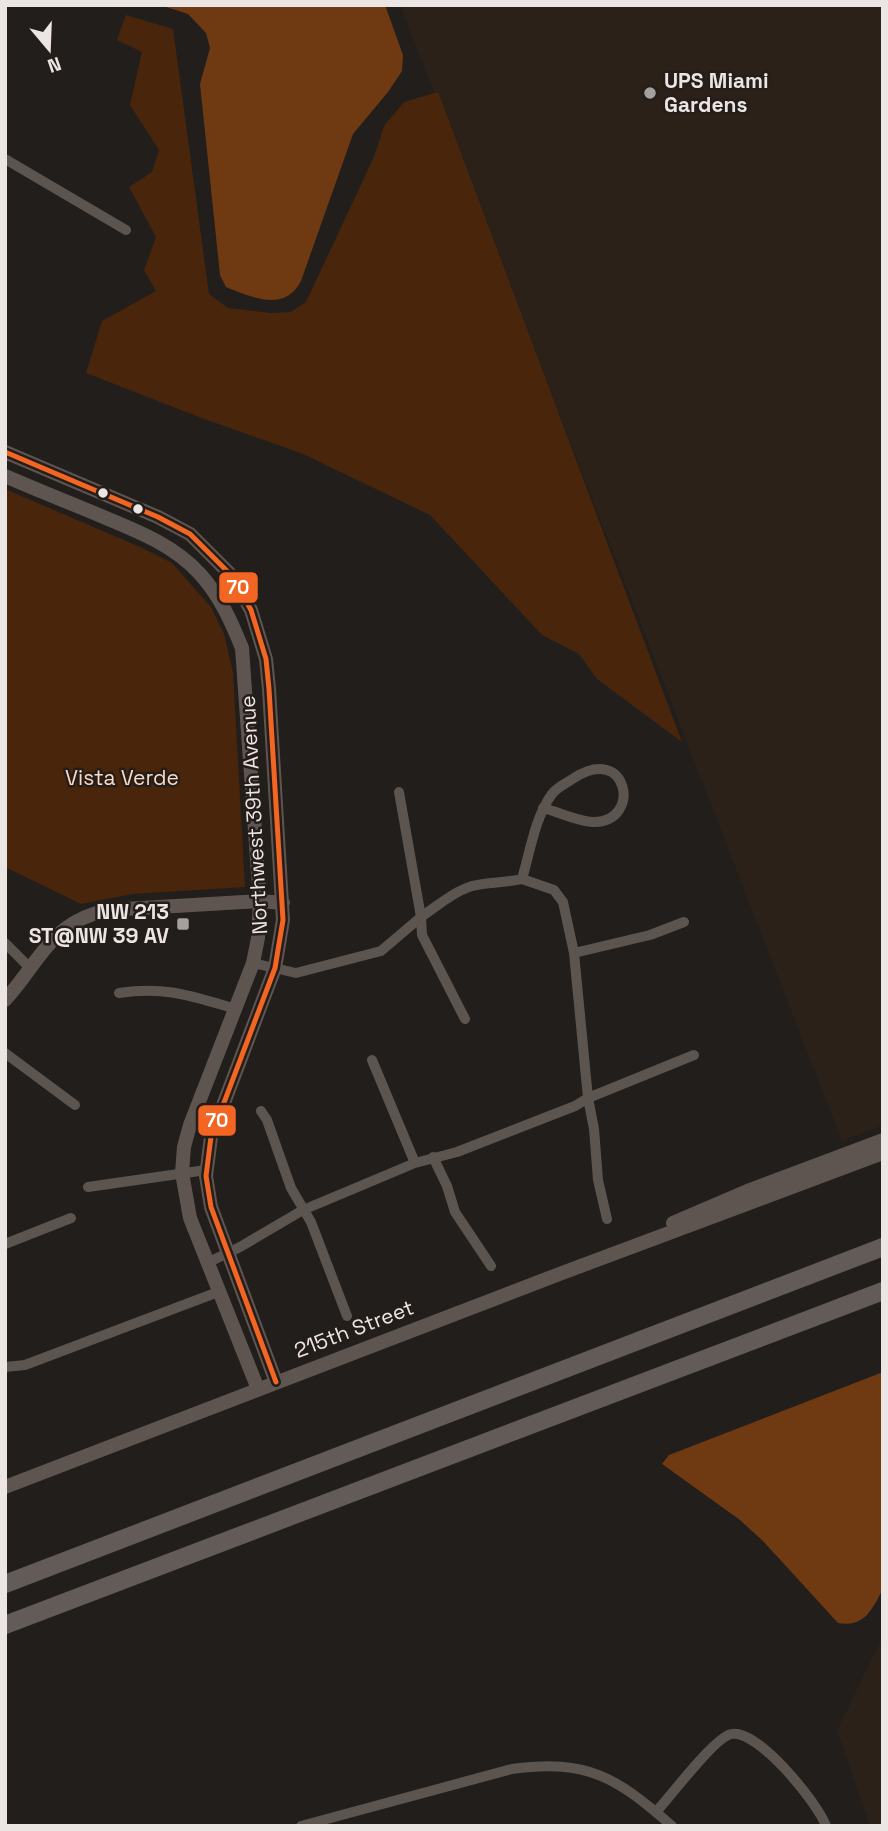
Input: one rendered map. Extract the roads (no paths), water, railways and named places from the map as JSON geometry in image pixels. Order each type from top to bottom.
[{"type":"highway","points":[[5,1584],[883,1247]]},
{"type":"highway","points":[[5,1625],[883,1291]]},
{"type":"street","points":[[5,159],[126,230]]},
{"type":"street","name":"Northwest 39th Avenue","points":[[5,452],[158,517],[190,534],[232,576],[251,610],[260,638],[269,690],[282,903],[281,941],[275,968],[211,1137],[206,1170],[211,1207],[276,1382]]},
{"type":"street","name":"Northwest 39th Avenue","points":[[5,477],[149,536],[199,572],[230,617],[242,648],[260,901],[258,938],[253,963],[190,1125],[184,1147],[183,1172],[190,1219],[258,1388]]},
{"type":"street","points":[[522,879],[543,808],[554,791],[581,774],[599,768],[615,773],[624,785],[624,801],[615,814],[605,820],[593,822],[543,808]]},
{"type":"street","points":[[399,792],[422,934],[465,1019]]},
{"type":"street","points":[[253,963],[296,973],[381,951],[450,896],[474,886],[504,884],[522,879],[554,890],[563,902],[574,953],[587,1098],[594,1129],[598,1180],[607,1219]]},
{"type":"street","points":[[5,1000],[61,930],[88,914],[108,910],[260,901],[282,903]]},
{"type":"street","points":[[574,953],[650,935],[684,922]]},
{"type":"street","points":[[5,943],[29,967]]},
{"type":"street","points":[[119,993],[145,989],[177,991],[236,1009]]},
{"type":"street","points":[[5,1053],[75,1105]]},
{"type":"street","points":[[206,1263],[303,1210],[415,1163],[457,1152],[575,1106],[587,1098],[694,1055]]},
{"type":"street","points":[[372,1060],[415,1163]]},
{"type":"street","points":[[261,1111],[268,1120],[290,1188],[332,1273],[348,1316]]},
{"type":"street","name":"215th Street","points":[[562,1273],[750,1190],[883,1140]]},
{"type":"street","name":"215th Street","points":[[5,1487],[258,1388],[883,1153]]},
{"type":"street","points":[[433,1157],[447,1186],[455,1212],[491,1266]]},
{"type":"street","points":[[88,1187],[206,1170]]},
{"type":"street","points":[[5,1244],[71,1218]]},
{"type":"street","points":[[5,1367],[25,1365],[218,1292]]},
{"type":"street","points":[[656,1812],[717,1742],[727,1736],[741,1734],[759,1745],[790,1773],[807,1793],[826,1826]]},
{"type":"street","points":[[301,1826],[512,1769],[538,1765],[569,1767],[607,1777],[632,1792],[672,1826]]},
{"type":"place","name":"UPS Miami Gardens","points":[[650,93]]},
{"type":"place","name":"NW 213 ST@NW 39 AV","points":[[183,924]]},
{"type":"park label","name":"Vista Verde","points":[[122,778]]}]
